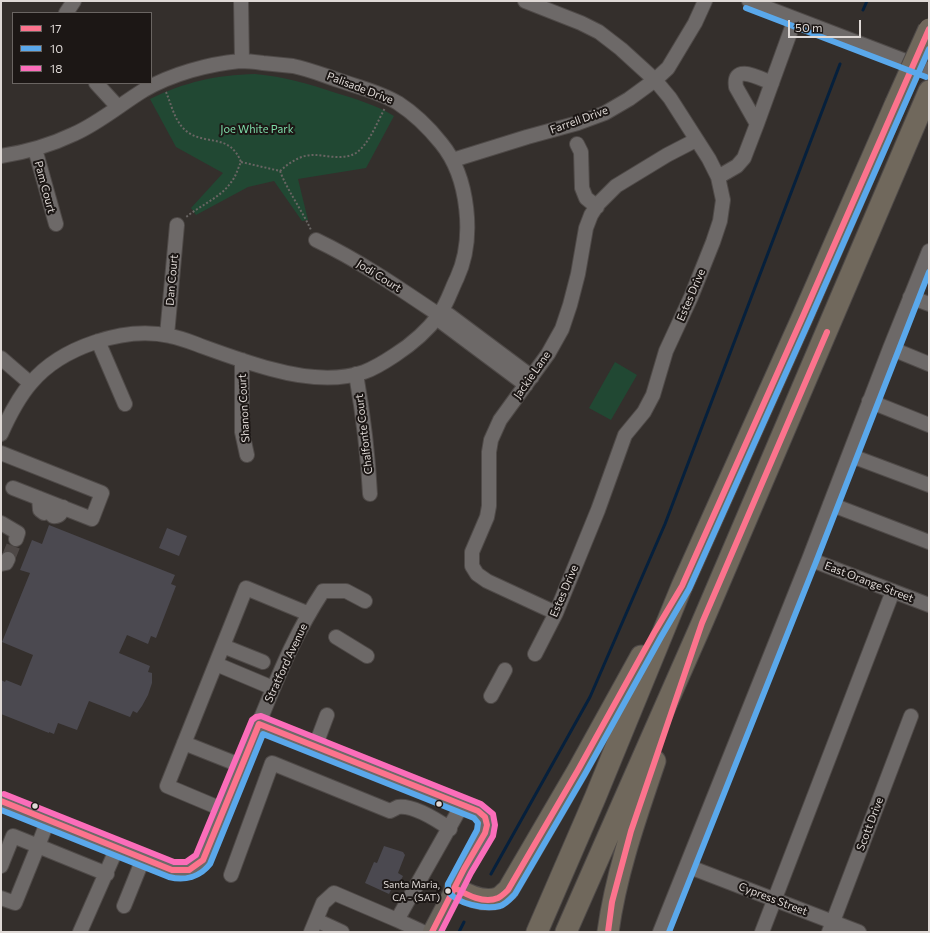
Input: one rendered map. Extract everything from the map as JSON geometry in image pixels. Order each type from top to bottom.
[{"type":"highway","points":[[537,932],[595,798],[682,586],[929,29]]},
{"type":"highway","points":[[566,932],[822,345],[929,91]]},
{"type":"highway","points":[[455,888],[482,899],[498,898],[508,890],[682,586]]},
{"type":"highway","points":[[608,932],[612,902],[631,831],[702,623]]},
{"type":"main road","points":[[432,932],[455,888]]},
{"type":"street","points":[[67,12],[74,1]]},
{"type":"street","points":[[241,1],[242,61]]},
{"type":"street","name":"Estes Drive","points":[[525,1],[581,23],[599,32],[621,49],[655,80],[670,98],[708,159],[718,177],[723,200],[720,221],[713,242],[691,298],[666,351],[653,395],[644,412],[625,435],[598,510],[556,613],[535,654]]},
{"type":"street","name":"Farrell Drive","points":[[453,160],[578,123],[605,113],[629,99],[655,80],[668,68],[678,53],[705,1]]},
{"type":"street","points":[[749,1],[929,70]]},
{"type":"street","points":[[718,177],[737,166],[744,158],[758,124],[795,19]]},
{"type":"street","name":"Palisade Drive","points":[[1,156],[35,150],[76,134],[146,89],[161,82],[210,66],[242,61],[294,66],[390,99],[412,113],[433,132],[453,160],[466,205],[468,221],[466,244],[460,272],[439,315],[423,334],[375,367],[356,374],[335,377],[309,376],[272,369],[167,335],[137,333],[111,337],[98,341],[62,357],[38,375],[17,401],[1,434]]},
{"type":"street","points":[[758,124],[736,87],[735,82],[738,76],[748,74],[772,83]]},
{"type":"street","points":[[97,84],[118,107]]},
{"type":"street","name":"Jackie Lane","points":[[556,613],[487,581],[477,574],[472,566],[472,552],[487,517],[489,506],[491,440],[500,420],[548,354],[562,329],[578,274],[586,228],[597,207],[616,186],[667,155],[696,140]]},
{"type":"street","points":[[577,144],[581,152],[582,188],[586,198],[597,207]]},
{"type":"street","name":"Pam Court","points":[[35,150],[56,224]]},
{"type":"street","name":"Dan Court","points":[[167,335],[176,225]]},
{"type":"street","name":"Jodi Court","points":[[316,240],[340,251],[439,315],[442,324],[529,381]]},
{"type":"street","points":[[660,932],[810,559],[869,401],[929,251]]},
{"type":"street","points":[[910,297],[929,304]]},
{"type":"street","points":[[98,341],[125,404]]},
{"type":"street","points":[[890,348],[929,364]]},
{"type":"street","points":[[1,358],[30,383]]},
{"type":"street","name":"Shanon Court","points":[[242,360],[242,425],[247,455]]},
{"type":"street","name":"Chalfonte Court","points":[[356,374],[368,456],[370,494]]},
{"type":"street","points":[[869,401],[929,425]]},
{"type":"street","points":[[1,453],[102,493],[92,519],[40,510],[39,498]]},
{"type":"street","points":[[849,454],[929,485]]},
{"type":"street","points":[[13,488],[39,498],[53,512]]},
{"type":"street","points":[[830,504],[929,542]]},
{"type":"street","points":[[1,523],[18,533],[16,539]]},
{"type":"street","name":"East Orange Street","points":[[810,559],[929,605]]},
{"type":"street","points":[[224,810],[167,786],[246,588],[309,614]]},
{"type":"street","name":"Stratford Avenue","points":[[143,859],[172,870],[183,872],[194,868],[203,860],[273,688],[297,635],[323,591],[346,591],[365,601]]},
{"type":"street","points":[[762,932],[892,591]]},
{"type":"street","points":[[336,637],[367,656]]},
{"type":"street","points":[[223,646],[263,662]]},
{"type":"street","points":[[216,664],[273,688]]},
{"type":"street","points":[[491,696],[505,670]]},
{"type":"street","points":[[315,747],[327,714]]},
{"type":"street","name":"Scott Drive","points":[[831,927],[911,716]]},
{"type":"street","points":[[259,724],[478,811],[485,817],[487,825],[485,833],[455,888]]},
{"type":"street","points":[[184,743],[242,766]]},
{"type":"street","points":[[231,875],[272,763],[390,811],[399,807],[416,810],[436,819],[450,829]]},
{"type":"street","points":[[1,801],[143,859],[124,906]]},
{"type":"street","points":[[398,920],[462,805]]},
{"type":"street","points":[[1,898],[14,903],[48,820]]},
{"type":"street","points":[[1,866],[13,836],[106,874]]},
{"type":"street","points":[[80,932],[117,848]]},
{"type":"street","name":"Cypress Street","points":[[687,866],[774,900],[831,927],[859,932]]},
{"type":"street","points":[[342,932],[320,927],[323,903],[334,893],[423,932]]},
{"type":"path","points":[[161,82],[181,126],[195,136],[217,141],[230,147],[238,154],[241,162],[235,176],[228,186],[208,203],[192,212],[176,225]]},
{"type":"path","points":[[280,171],[291,161],[307,156],[314,155],[340,157],[349,156],[356,153],[362,148],[368,139],[390,99]]},
{"type":"path","points":[[241,162],[280,171]]},
{"type":"path","points":[[280,171],[286,186],[306,218],[316,240]]},
{"type":"green space","name":"Joe White Park","points":[[255,74],[315,86],[366,103],[394,116],[366,168],[298,179],[308,220],[302,221],[274,181],[248,187],[196,215],[191,208],[223,173],[176,147],[150,99],[176,88],[201,80]]},
{"type":"green space","points":[[615,362],[637,375],[611,420],[589,408]]},
{"type":"building","points":[[49,525],[175,575],[171,584],[176,586],[156,638],[151,636],[148,644],[127,635],[119,653],[150,666],[148,672],[152,673],[152,683],[148,695],[137,713],[133,711],[130,717],[89,701],[77,730],[58,723],[54,734],[1,714],[1,680],[5,682],[6,680],[21,686],[33,655],[2,642],[30,573],[20,570],[32,540],[42,544]]},
{"type":"building","points":[[167,528],[187,536],[179,556],[159,548]]},
{"type":"building","points":[[384,846],[403,852],[405,855],[398,873],[403,876],[399,884],[395,882],[389,894],[365,883],[374,862],[377,863]]},
{"type":"waterway","points":[[863,10],[867,1]]},
{"type":"waterway","points":[[491,874],[590,697],[665,524],[840,64]]},
{"type":"waterway","points":[[459,932],[464,922]]},
{"type":"tunnel","points":[[8,559],[16,539]]},
{"type":"transit line","name":"10","points":[[746,8],[926,77]]},
{"type":"transit line","name":"17","points":[[455,888],[470,896],[487,900],[498,898],[508,890],[682,586],[929,29]]},
{"type":"transit line","name":"10","points":[[1,810],[169,877],[192,877],[202,872],[210,864],[263,734],[474,818],[478,823],[477,830],[448,884],[448,891],[452,896],[464,903],[472,905],[494,907],[500,906],[506,902],[515,894],[585,774],[689,589],[929,49]]},
{"type":"transit line","name":"10","points":[[669,932],[929,272]]},
{"type":"transit line","name":"17","points":[[608,932],[612,902],[631,831],[702,623],[827,332]]},
{"type":"transit line","name":"18","points":[[4,794],[174,862],[186,862],[196,855],[252,720],[261,716],[481,804],[493,814],[495,825],[493,836],[471,873],[441,932]]},
{"type":"transit line","name":"17","points":[[1,801],[172,870],[189,870],[203,860],[259,724],[478,811],[485,817],[487,825],[485,833],[464,869],[432,932]]},
{"type":"place","name":"Santa Maria, CA - (SAT)","points":[[448,891]]}]
